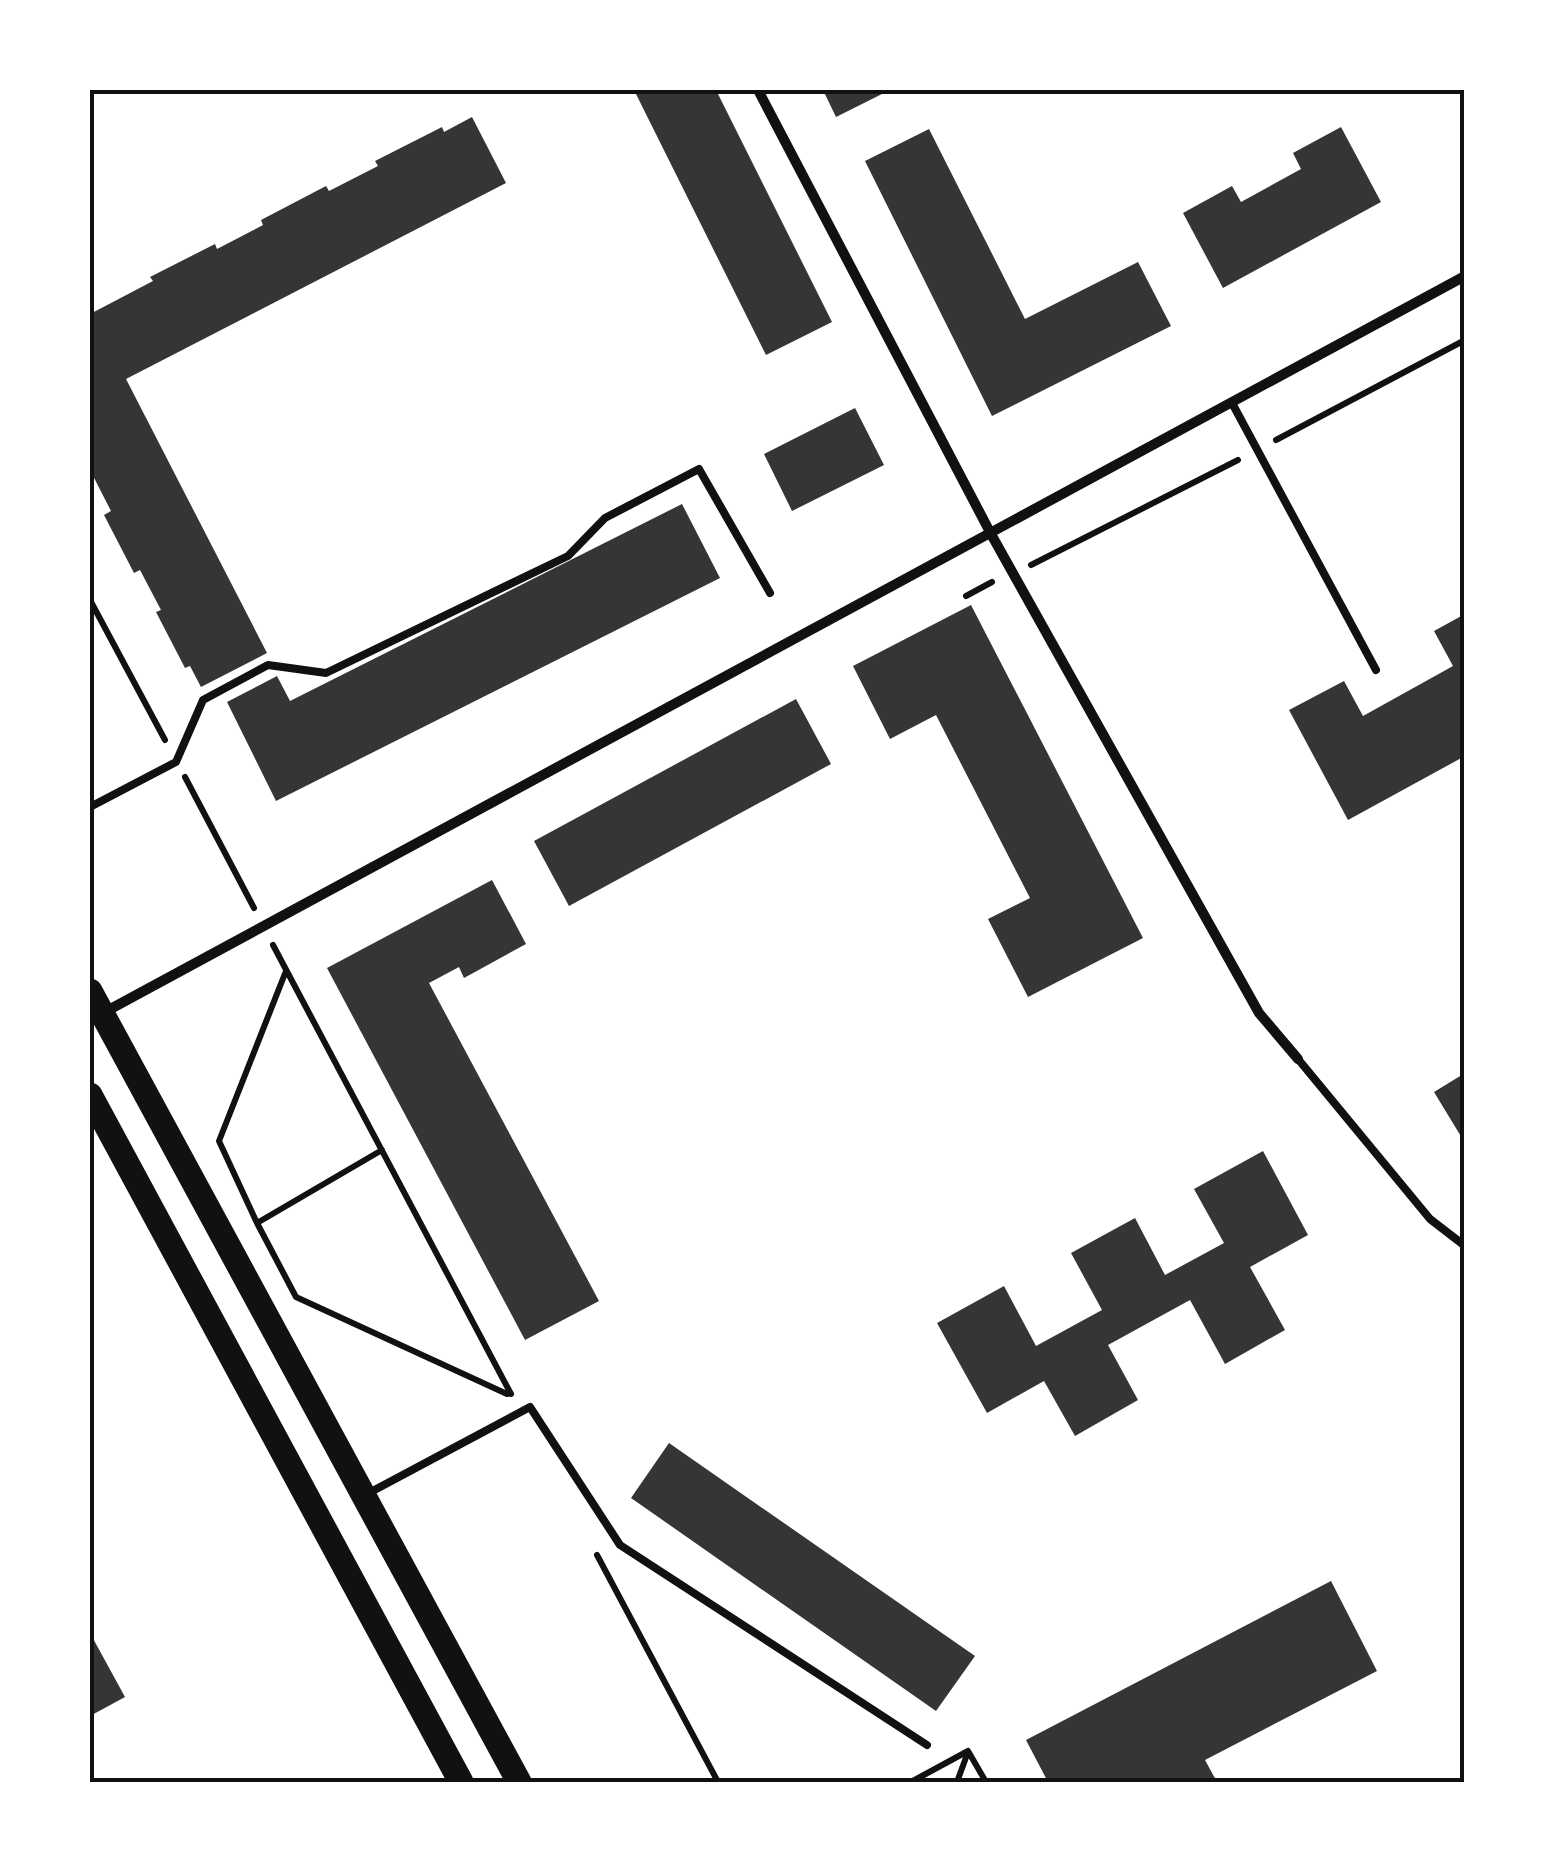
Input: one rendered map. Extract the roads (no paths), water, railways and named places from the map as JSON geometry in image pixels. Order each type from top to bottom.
[{"type":"main road","points":[[94,1008],[519,1782]]},
{"type":"main road","points":[[90,1096],[461,1782]]},
{"type":"street","points":[[758,90],[991,534],[1259,1014],[1298,1059]]},
{"type":"street","points":[[94,1008],[262,924],[1465,276]]},
{"type":"lane","points":[[1232,403],[1376,670]]},
{"type":"lane","points":[[90,806],[176,762],[203,700],[268,666],[326,673],[568,556],[604,518],[699,469],[770,593]]},
{"type":"lane","points":[[1298,1059],[1430,1219],[1465,1246]]},
{"type":"lane","points":[[363,1496],[530,1407],[620,1546],[927,1745]]}]
